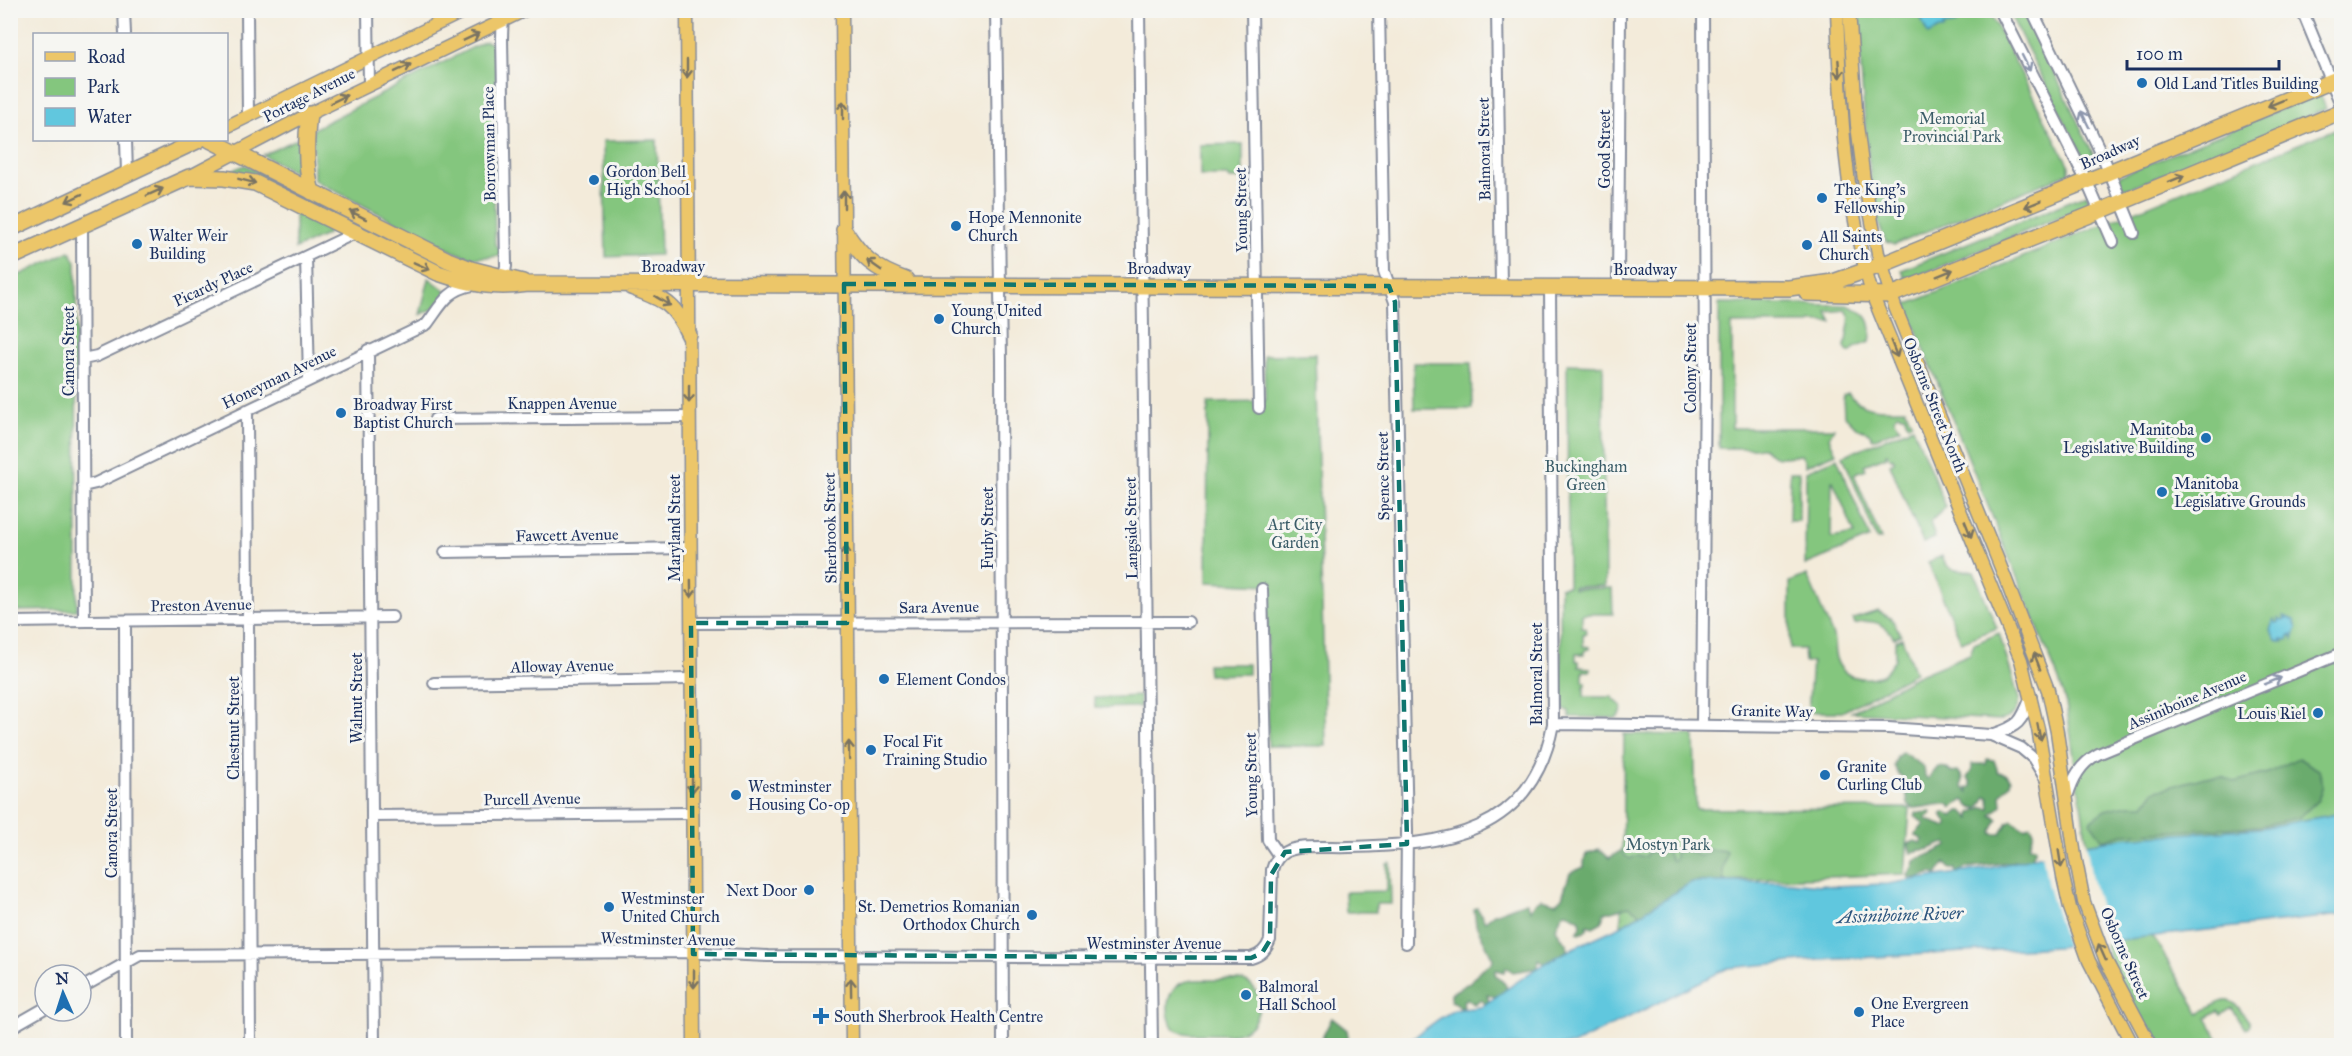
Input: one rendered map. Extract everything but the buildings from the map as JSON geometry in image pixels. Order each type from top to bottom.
[{"type":"highway","name":"Broadway","points":[[189,177],[224,178],[255,183],[438,273],[477,284],[505,287],[528,284],[917,284],[1789,288],[1833,282],[1881,265],[2336,79]]},
{"type":"highway","name":"Broadway","points":[[1789,288],[1808,293],[1891,295],[2122,202],[2342,109]]},
{"type":"highway","points":[[309,114],[307,129],[309,180],[312,192]]},
{"type":"highway","points":[[10,229],[197,141]]},
{"type":"highway","name":"Broadway","points":[[212,141],[448,260],[471,269],[528,284]]},
{"type":"highway","name":"Portage Avenue","points":[[10,258],[189,177]]},
{"type":"highway","points":[[844,230],[856,250],[870,263],[886,273],[917,284]]},
{"type":"highway","points":[[622,284],[656,297],[671,306],[679,315],[689,336]]},
{"type":"main road","name":"Portage Avenue","points":[[228,126],[466,10]]},
{"type":"main road","name":"Portage Avenue","points":[[189,177],[503,16],[525,10]]},
{"type":"main road","name":"Maryland Street","points":[[687,10],[694,1046]]},
{"type":"main road","name":"Sherbrook Street","points":[[842,10],[852,1046]]},
{"type":"main road","name":"Osborne Street North","points":[[1837,10],[1848,180],[1865,271],[1872,294],[2021,660],[2031,696],[2051,801]]},
{"type":"main road","name":"Osborne Street North","points":[[1850,10],[1852,68],[1859,147],[1881,265],[2048,690],[2057,732],[2066,800]]},
{"type":"main road","name":"Osborne Street","points":[[2066,800],[2084,902],[2098,942],[2151,1046]]},
{"type":"main road","name":"Osborne Street","points":[[2051,801],[2063,877],[2072,915],[2089,961],[2133,1046]]},
{"type":"street","points":[[124,10],[124,33]]},
{"type":"street","points":[[247,10],[248,116]]},
{"type":"street","points":[[368,10],[369,85]]},
{"type":"street","points":[[434,10],[440,23]]},
{"type":"street","name":"Furby Street","points":[[996,10],[1000,285],[1003,1046]]},
{"type":"street","name":"Langside Street","points":[[1139,10],[1152,1046]]},
{"type":"street","name":"Young Street","points":[[1252,10],[1259,408]]},
{"type":"street","name":"Spence Street","points":[[1379,10],[1384,271],[1395,302],[1407,844],[1406,943]]},
{"type":"street","name":"Balmoral Street","points":[[1497,10],[1501,286]]},
{"type":"street","name":"Good Street","points":[[1618,287],[1620,10]]},
{"type":"street","name":"Colony Street","points":[[1702,725],[1705,287],[1703,10]]},
{"type":"street","points":[[2000,10],[2087,182],[2113,242]]},
{"type":"street","points":[[2032,10],[2110,172],[2134,233]]},
{"type":"street","points":[[2302,10],[2336,79],[2342,109]]},
{"type":"street","name":"Borrowman Place","points":[[503,16],[506,266],[504,277]]},
{"type":"street","points":[[126,141],[127,173]]},
{"type":"street","name":"Canora Street","points":[[82,224],[84,621]]},
{"type":"street","name":"Picardy Place","points":[[83,359],[97,356],[354,233]]},
{"type":"street","points":[[306,257],[309,379]]},
{"type":"street","name":"Honeyman Avenue","points":[[83,486],[106,478],[368,350],[427,324],[450,294],[458,289],[477,284]]},
{"type":"street","name":"Balmoral Street","points":[[1279,856],[1292,849],[1407,844],[1437,841],[1465,833],[1487,822],[1512,805],[1527,789],[1538,770],[1550,741],[1553,724],[1550,287]]},
{"type":"street","name":"Walnut Street","points":[[368,350],[374,1046]]},
{"type":"street","name":"Chestnut Street","points":[[247,410],[250,1046]]},
{"type":"street","name":"Knappen Avenue","points":[[435,419],[689,417]]},
{"type":"street","name":"Fawcett Avenue","points":[[445,552],[690,548]]},
{"type":"street","name":"Young Street","points":[[1262,589],[1268,840],[1279,856]]},
{"type":"street","name":"Preston Avenue","points":[[10,622],[393,617]]},
{"type":"street","name":"Canora Street","points":[[125,621],[126,1046]]},
{"type":"street","name":"Sara Avenue","points":[[691,623],[1188,622]]},
{"type":"street","name":"Assiniboine Avenue","points":[[2066,800],[2072,780],[2083,765],[2098,754],[2342,653]]},
{"type":"street","name":"Alloway Avenue","points":[[434,683],[691,679]]},
{"type":"street","name":"Granite Way","points":[[1991,735],[2017,726],[2031,696]]},
{"type":"street","name":"Granite Way","points":[[1553,724],[1888,728],[1991,735],[2003,739],[2033,758],[2049,785]]},
{"type":"street","name":"Purcell Avenue","points":[[372,816],[692,813]]},
{"type":"street","name":"Westminster Avenue","points":[[93,981],[138,955],[693,954],[851,957],[1251,958],[1262,953],[1270,940],[1271,875],[1273,865],[1279,856]]},
{"type":"street","points":[[10,1028],[33,1015]]},
{"type":"highlighted area","points":[[844,284],[1389,286],[1395,302],[1407,844],[1285,852],[1271,875],[1270,940],[1262,953],[1251,958],[693,954],[691,623],[847,623]]},
{"type":"green space","name":"Memorial Provincial Park","points":[[1858,11],[1989,11],[2069,166],[2069,173],[1894,245],[1886,242],[1875,210],[1872,188],[1863,101]]},
{"type":"green space","points":[[2008,11],[2025,11],[2096,160],[2087,164]]},
{"type":"green space","points":[[485,41],[495,45],[503,106],[499,176],[494,185],[495,244],[500,250],[500,256],[472,258],[452,251],[314,180],[313,129]]},
{"type":"green space","points":[[2320,93],[2326,109],[2128,189],[2120,186],[2119,176]]},
{"type":"green space","name":"Manitoba Legislative Grounds","points":[[2335,129],[2342,144],[2341,815],[2261,828],[2123,838],[2087,844],[2066,704],[2059,680],[1906,305]]},
{"type":"green space","points":[[299,138],[304,147],[305,178],[263,155]]},
{"type":"green space","points":[[657,140],[660,255],[606,257],[603,141]]},
{"type":"green space","points":[[1243,144],[1243,179],[1230,179],[1228,176],[1200,176],[1200,145]]},
{"type":"green space","points":[[245,165],[465,272],[443,269],[247,175],[230,171]]},
{"type":"green space","points":[[2087,194],[2090,203],[2086,206],[1918,276],[1905,278],[1902,270]]},
{"type":"green space","points":[[295,211],[328,228],[328,234],[295,249]]},
{"type":"green space","points":[[70,251],[76,262],[77,610],[11,611],[11,279]]},
{"type":"green space","points":[[429,278],[450,294],[433,309],[420,315]]},
{"type":"green space","points":[[1719,303],[1847,305],[1864,314],[1870,323],[1870,342],[1856,347],[1850,353],[1845,347],[1850,317],[1846,310],[1827,312],[1832,322],[1732,324],[1732,428],[1834,428],[1829,438],[1836,453],[1805,466],[1801,455],[1777,457],[1763,448],[1719,448]]},
{"type":"green space","name":"Art City Garden","points":[[1315,354],[1326,746],[1268,746],[1267,585],[1207,582],[1208,402],[1265,401],[1264,355]]},
{"type":"green space","points":[[1413,363],[1471,363],[1472,409],[1414,409]]},
{"type":"green space","name":"Buckingham Green","points":[[1567,364],[1603,365],[1605,586],[1573,587],[1573,589],[1612,588],[1613,614],[1582,614],[1582,628],[1585,628],[1586,633],[1583,634],[1583,646],[1590,647],[1590,649],[1585,650],[1584,654],[1576,654],[1576,661],[1579,661],[1579,667],[1590,668],[1590,671],[1583,671],[1583,682],[1586,682],[1584,697],[1612,697],[1622,707],[1621,714],[1616,718],[1570,717],[1569,711],[1562,709],[1561,705],[1560,587],[1568,586]]},
{"type":"green space","points":[[1848,393],[1860,404],[1874,408],[1905,409],[1912,423],[1908,425],[1904,415],[1897,414],[1894,419],[1900,428],[1873,439],[1869,433],[1857,428],[1844,415],[1843,395]]},
{"type":"green space","points":[[1913,427],[1946,507],[1930,522],[1935,538],[1923,543],[1890,464],[1894,462],[1894,458],[1891,459],[1886,453],[1887,456],[1864,465],[1866,469],[1854,474],[1881,539],[1877,540],[1843,456]]},
{"type":"green space","points":[[1837,458],[1870,538],[1805,565],[1806,471]],"holes":[[[1833,481],[1855,534],[1831,538]]]},
{"type":"green space","points":[[1790,472],[1799,472],[1799,521],[1789,521]]},
{"type":"green space","points":[[1942,556],[1951,569],[1974,572],[1997,628],[1961,642],[1928,562]]},
{"type":"green space","points":[[1807,575],[1833,636],[1838,663],[1847,674],[1869,678],[1884,674],[1895,659],[1895,641],[1902,638],[1915,673],[1842,712],[1808,712],[1812,662],[1805,662],[1804,649],[1790,649],[1790,582]]},
{"type":"green space","points":[[1878,611],[1892,619],[1901,635],[1894,638],[1878,623],[1855,624],[1853,619]]},
{"type":"green space","points":[[1999,633],[2019,699],[2016,710],[2009,717],[2001,720],[1851,712],[1917,676],[1970,654],[1974,644]]},
{"type":"green space","points":[[1207,664],[1248,664],[1248,674],[1208,675]]},
{"type":"green space","points":[[1140,696],[1140,707],[1095,708],[1095,698]]},
{"type":"green space","name":"Mostyn Park","points":[[1624,734],[1694,735],[1696,809],[1910,808],[1905,874],[1692,882],[1621,926]]},
{"type":"green space","points":[[1902,752],[1924,767],[1925,776],[1928,779],[1938,767],[1947,768],[1950,772],[1958,771],[1963,778],[1963,787],[1968,793],[1967,788],[1971,787],[1971,781],[1967,778],[1972,770],[1972,764],[1986,764],[1987,759],[1994,760],[1998,772],[2007,774],[2011,779],[2010,784],[2001,794],[2002,805],[1991,815],[1998,819],[1992,831],[1993,834],[2001,834],[2008,822],[2012,820],[2024,828],[2031,826],[2034,832],[2029,846],[2035,847],[2035,851],[2030,859],[1966,868],[1956,874],[1955,869],[1950,869],[1945,863],[1937,875],[1931,873],[1918,878],[1909,878],[1908,875],[1915,861],[1948,846],[1947,843],[1911,853],[1908,844],[1915,841],[1921,843],[1923,840],[1915,835],[1924,824],[1915,816],[1916,813],[1931,812],[1927,820],[1947,827],[1948,824],[1942,814],[1946,812],[1953,816],[1963,811],[1971,819],[1971,813],[1983,807],[1990,808],[1989,798],[1986,796],[1977,808],[1970,807],[1964,800],[1952,808],[1949,804],[1945,804],[1913,808],[1908,804],[1904,778],[1899,775],[1894,766],[1897,757]]},
{"type":"green space","points":[[2298,758],[2319,770],[2323,785],[2318,800],[2300,817],[2260,826],[2124,834],[2103,840],[2090,822],[2105,810],[2127,805],[2144,805],[2154,791],[2205,777],[2222,777],[2234,782],[2268,773]]},
{"type":"green space","points":[[1599,849],[1609,858],[1622,850],[1624,855],[1630,859],[1638,855],[1645,857],[1648,852],[1659,853],[1661,850],[1666,850],[1672,861],[1675,859],[1675,852],[1685,849],[1699,856],[1708,854],[1708,849],[1727,851],[1723,869],[1724,883],[1692,882],[1641,914],[1629,906],[1604,913],[1602,922],[1593,927],[1587,925],[1587,930],[1580,933],[1577,932],[1581,926],[1580,920],[1567,912],[1563,913],[1556,928],[1567,943],[1567,951],[1545,964],[1538,959],[1537,968],[1513,972],[1506,967],[1505,972],[1496,970],[1495,974],[1507,988],[1498,997],[1487,995],[1489,1002],[1486,1004],[1480,1000],[1474,1004],[1467,999],[1463,1001],[1464,1007],[1460,1008],[1451,1001],[1451,993],[1469,983],[1480,970],[1492,963],[1493,959],[1476,925],[1474,909],[1477,908],[1485,921],[1494,914],[1523,903],[1527,902],[1531,910],[1534,904],[1541,899],[1556,903],[1562,897],[1570,873],[1584,867],[1586,854]]},
{"type":"green space","points":[[1390,863],[1391,904],[1376,904],[1376,912],[1346,912],[1345,892],[1387,891],[1387,864]]},
{"type":"green space","points":[[2152,935],[2199,1013],[2223,1001],[2233,1002],[2250,1023],[2249,1027],[2245,1029],[2232,1008],[2221,1015],[2218,1011],[2207,1018],[2222,1045],[2216,1045],[2214,1040],[2205,1045],[2151,1045],[2113,974],[2104,940]]},
{"type":"green space","points":[[1188,981],[1246,982],[1257,992],[1258,1014],[1249,1027],[1238,1033],[1229,1034],[1189,1034],[1174,1029],[1168,1008],[1175,988]]},
{"type":"green space","points":[[1332,1018],[1347,1030],[1349,1042],[1355,1045],[1324,1045],[1321,1040]]},
{"type":"water","points":[[1918,11],[1959,11],[1962,20],[1955,21],[1956,24],[1943,26],[1944,29],[1928,35]]},
{"type":"water","points":[[2284,616],[2294,620],[2297,628],[2293,639],[2292,635],[2288,640],[2282,639],[2284,642],[2276,640],[2270,630],[2274,619],[2276,623],[2279,622],[2279,618],[2285,619]]},
{"type":"water","name":"Assiniboine River","points":[[2341,815],[2341,915],[2057,947],[1803,961],[1728,968],[1573,1045],[1402,1046],[1454,1010],[1481,1007],[1537,968],[1621,926],[1692,882],[1789,882],[1832,886],[1887,884],[1990,868],[2087,844],[2123,838],[2261,828]]},
{"type":"pier","points":[[2086,841],[2092,879],[2112,942],[2067,948],[2048,887],[2042,852]]},
{"type":"place","name":"Old Land Titles Building","points":[[2142,83]]},
{"type":"place","name":"Gordon Bell High School","points":[[594,180]]},
{"type":"place","name":"The King's Fellowship","points":[[1822,198]]},
{"type":"place","name":"Hope Mennonite Church","points":[[956,226]]},
{"type":"place","name":"Walter Weir Building","points":[[137,244]]},
{"type":"place","name":"All Saints Church","points":[[1807,245]]},
{"type":"place","name":"Young United Church","points":[[939,319]]},
{"type":"place","name":"Broadway First Baptist Church","points":[[341,413]]},
{"type":"place","name":"Manitoba Legislative Building","points":[[2206,438]]},
{"type":"place","name":"Manitoba Legislative Grounds","points":[[2162,492]]},
{"type":"place","name":"Element Condos","points":[[884,679]]},
{"type":"place","name":"Louis Riel","points":[[2318,713]]},
{"type":"place","name":"Focal Fit Training Studio","points":[[871,750]]},
{"type":"place","name":"Granite Curling Club","points":[[1825,775]]},
{"type":"place","name":"Westminster Housing Co-op","points":[[736,795]]},
{"type":"place","name":"Next Door","points":[[809,890]]},
{"type":"place","name":"Westminster United Church","points":[[609,907]]},
{"type":"place","name":"St. Demetrios Romanian Orthodox Church","points":[[1032,915]]},
{"type":"place","name":"Balmoral Hall School","points":[[1246,995]]},
{"type":"place","name":"One Evergreen Place","points":[[1859,1012]]},
{"type":"place","name":"South Sherbrook Health Centre","points":[[821,1016]]}]
